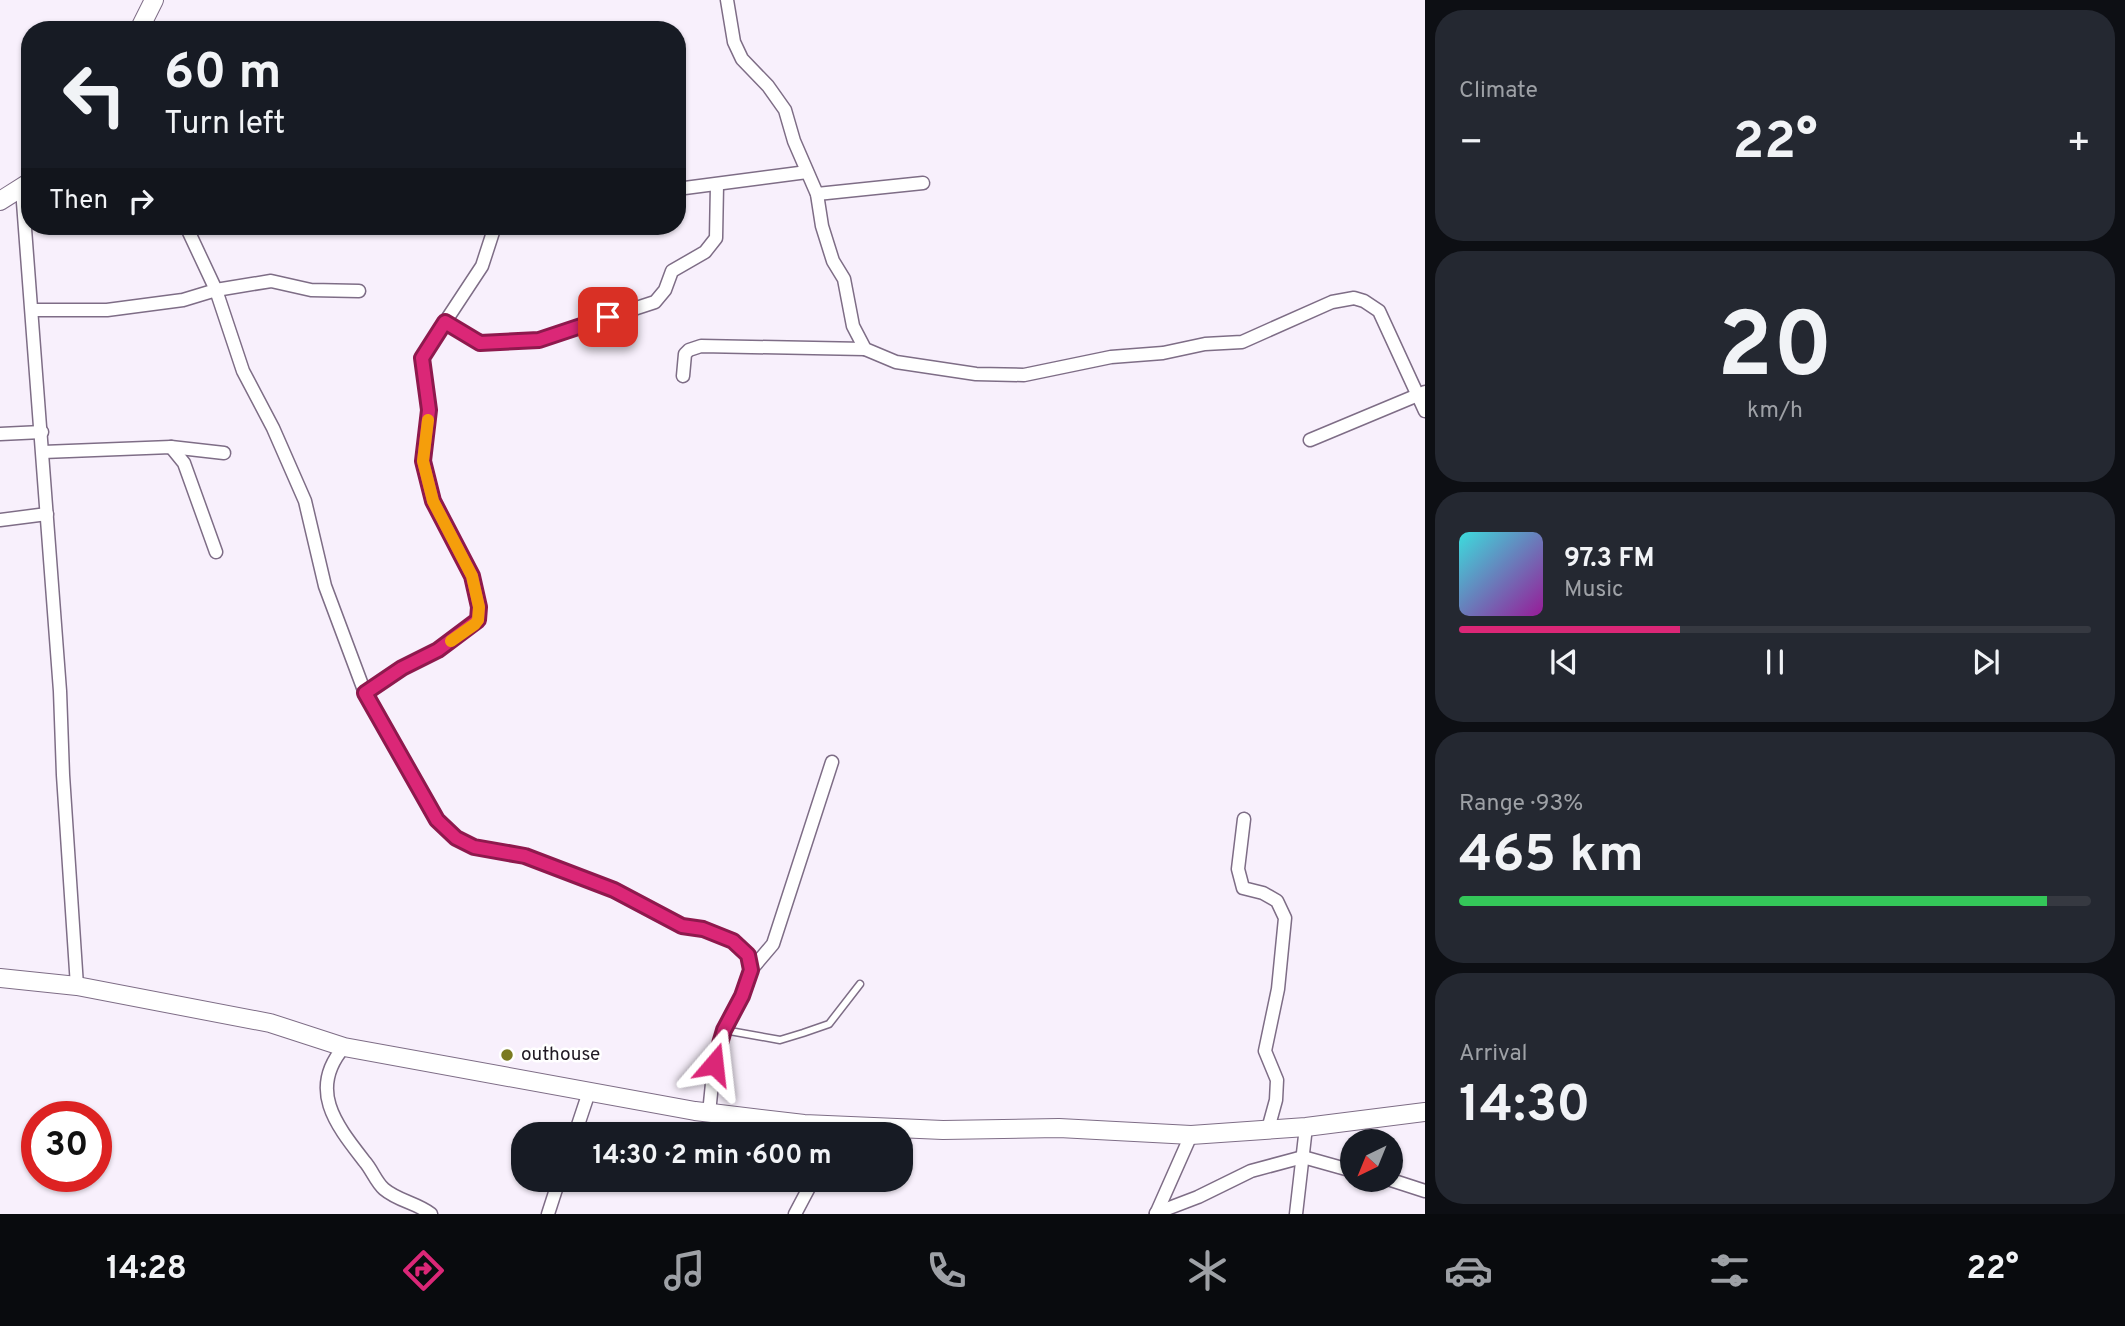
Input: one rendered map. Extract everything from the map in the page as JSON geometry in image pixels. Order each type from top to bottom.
[{"type":"street","points":[[144,21],[154,0]]},
{"type":"street","points":[[727,0],[734,42],[742,59],[768,86],[785,110],[794,141],[817,194],[822,226],[833,261],[844,279],[852,326],[865,349]]},
{"type":"street","points":[[686,188],[807,172]]},
{"type":"street","points":[[817,194],[922,183]]},
{"type":"street","points":[[445,322],[480,343],[539,340],[655,302],[665,290],[672,271],[705,253],[716,238],[717,185]]},
{"type":"street","points":[[0,201],[21,189]]},
{"type":"street","points":[[28,235],[77,986]]},
{"type":"street","points":[[190,235],[216,290],[243,372],[273,428],[305,501],[325,586],[365,693],[437,820],[456,838],[474,847],[525,856],[614,890],[682,926],[703,929],[733,941],[748,955],[751,970]]},
{"type":"street","points":[[365,693],[402,668],[438,650],[478,620],[479,607],[472,576],[433,501],[423,461],[429,410],[422,358],[482,267],[492,235]]},
{"type":"street","points":[[32,310],[107,310],[183,300],[216,290],[271,281],[311,290],[359,291]]},
{"type":"street","points":[[683,376],[685,354],[701,346],[865,349],[896,362],[976,374],[1024,375],[1111,358],[1163,353],[1205,344],[1242,342],[1332,302],[1354,298],[1379,311],[1421,393],[1425,411]]},
{"type":"street","points":[[1310,440],[1421,393]]},
{"type":"street","points":[[0,434],[42,432]]},
{"type":"street","points":[[43,452],[171,447],[224,453]]},
{"type":"street","points":[[171,447],[184,463],[216,552]]},
{"type":"street","points":[[0,520],[47,514]]},
{"type":"street","points":[[709,1113],[714,1064],[724,1030],[742,996],[751,970],[773,944],[832,762]]},
{"type":"street","points":[[1244,819],[1238,869],[1243,888],[1277,901],[1285,918],[1278,989],[1265,1051],[1277,1080],[1276,1100],[1268,1129]]},
{"type":"street","points":[[0,978],[77,986],[270,1023],[344,1047],[709,1113],[777,1122]]},
{"type":"street","points":[[344,1047],[332,1061],[327,1084],[331,1116],[382,1187],[404,1202],[425,1209],[431,1214]]},
{"type":"street","points":[[579,1122],[589,1092]]},
{"type":"street","points":[[913,1130],[1059,1128],[1191,1135],[1306,1127],[1425,1112]]},
{"type":"street","points":[[1296,1214],[1306,1127]]},
{"type":"street","points":[[1156,1214],[1191,1135]]},
{"type":"street","points":[[1156,1214],[1251,1171],[1303,1157],[1340,1167]]},
{"type":"street","points":[[1404,1184],[1425,1191]]},
{"type":"street","points":[[548,1214],[555,1192]]},
{"type":"street","points":[[795,1214],[807,1192]]},
{"type":"lane","points":[[724,1030],[779,1040],[830,1024],[860,984]]},
{"type":"slow traffic","points":[[428,420],[423,461],[433,501],[472,576],[479,607],[475,624],[451,641]]},
{"type":"place","name":"outhouse","points":[[507,1055]]},
{"type":"route","points":[[608,317],[539,340],[480,343],[445,322],[422,358],[429,410],[423,461],[433,501],[472,576],[479,607],[478,620],[438,650],[402,668],[365,693],[437,820],[456,838],[474,847],[525,856],[614,890],[682,926],[703,929],[733,941],[748,955],[751,970],[742,996],[724,1030],[714,1064]]}]
